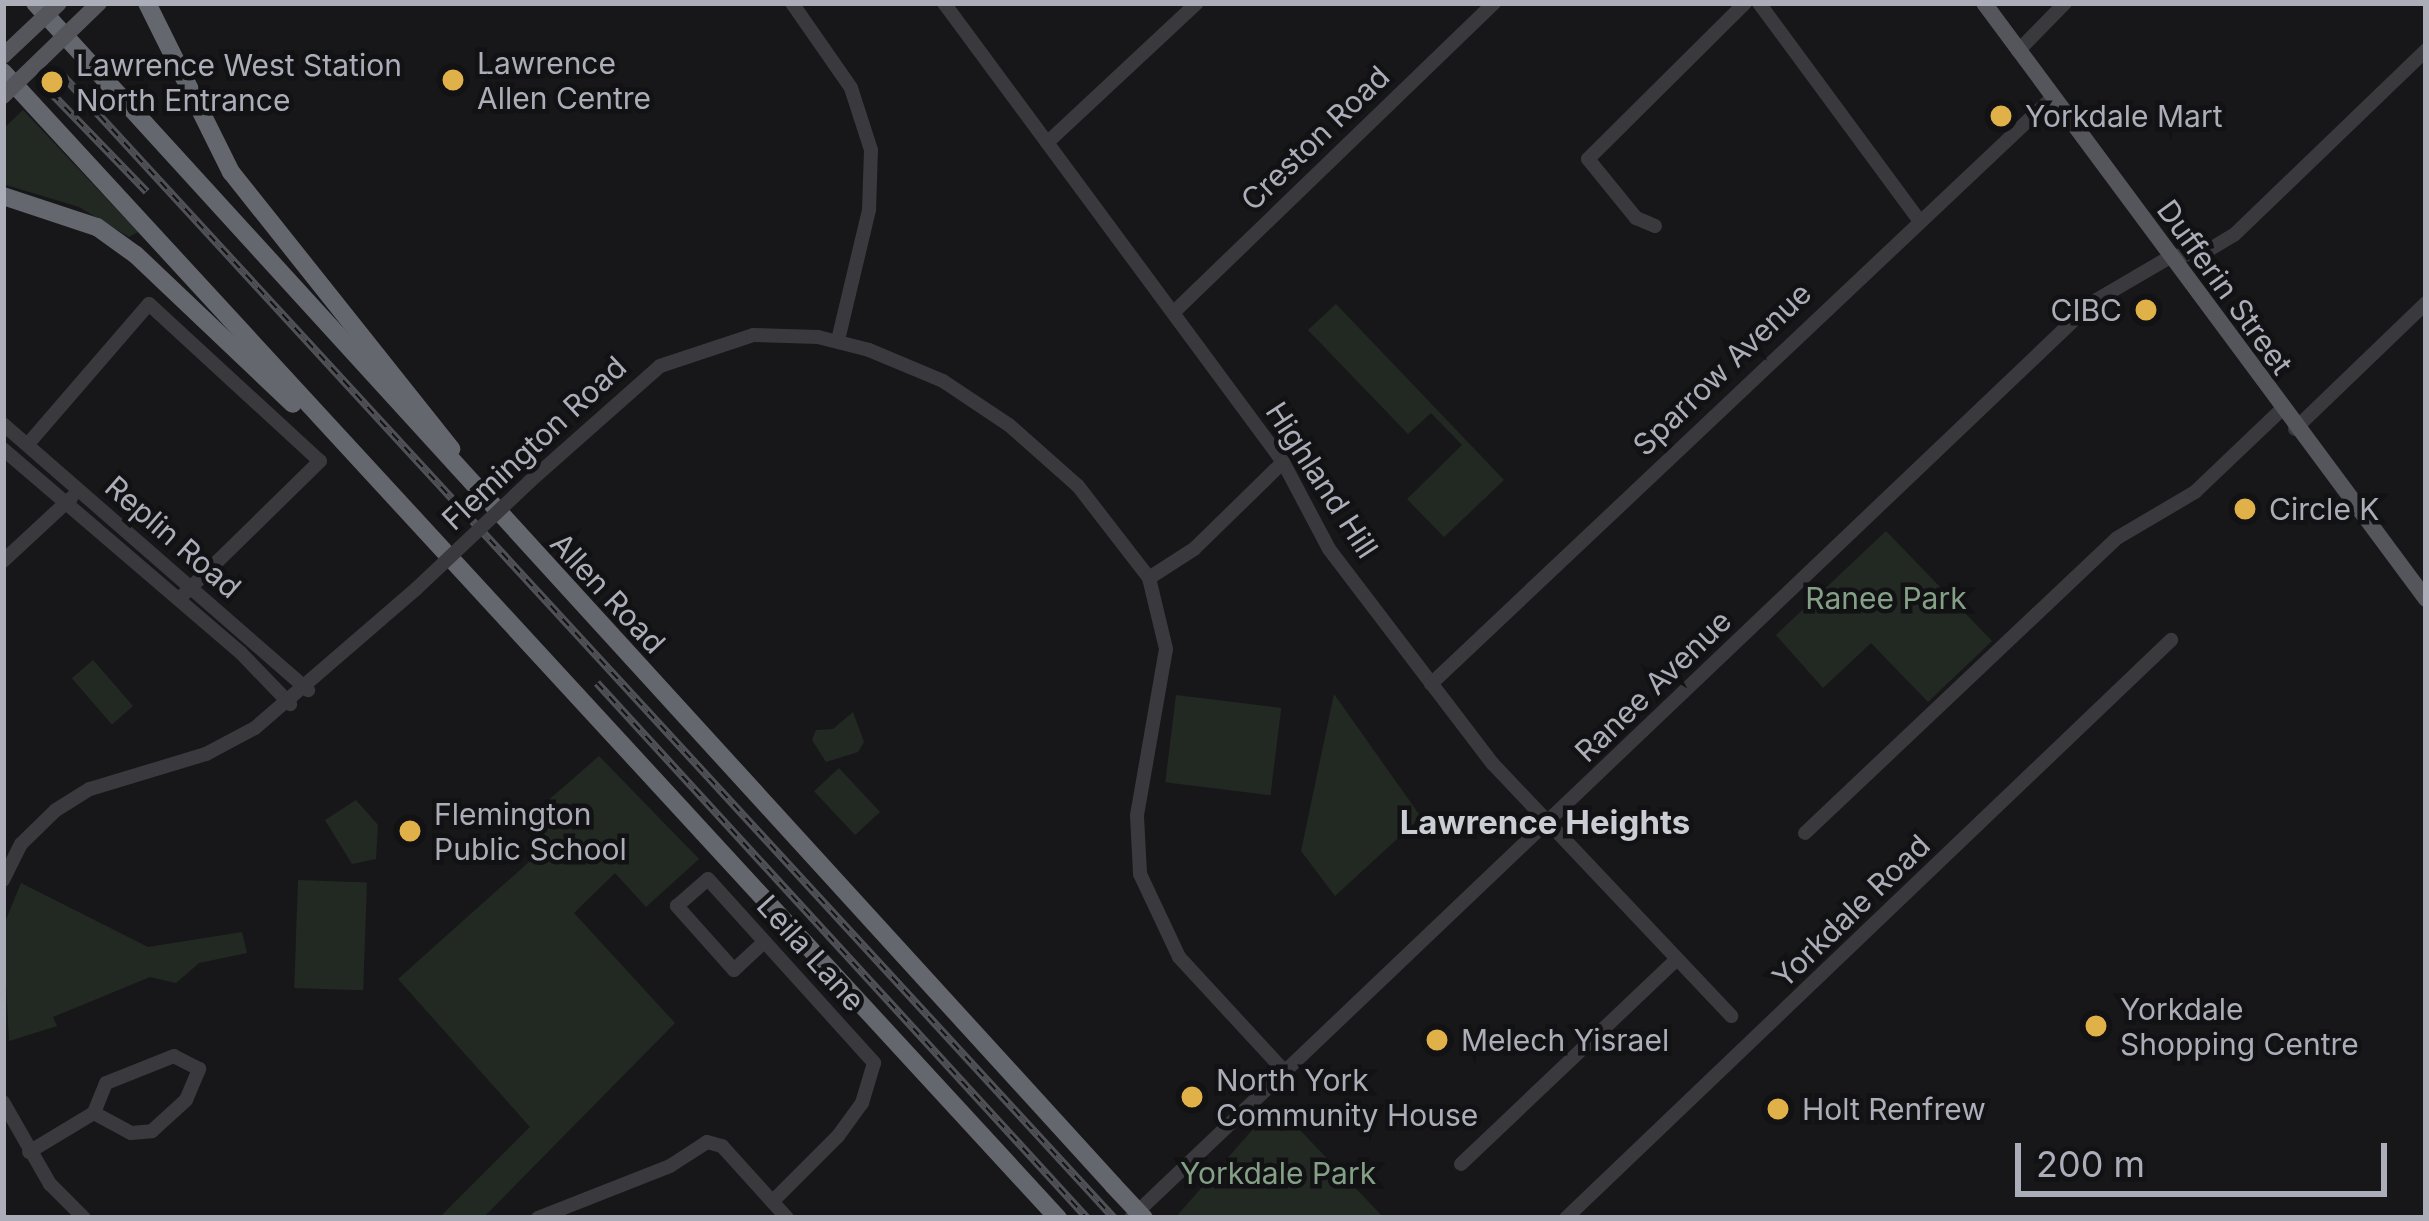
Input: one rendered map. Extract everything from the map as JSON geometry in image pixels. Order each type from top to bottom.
[{"type":"highway","name":"Allen Road","points":[[35,3],[459,476],[1144,1218]]},
{"type":"highway","points":[[147,3],[231,172],[457,458],[459,476]]},
{"type":"highway","points":[[3,72],[1058,1218]]},
{"type":"highway","points":[[3,196],[98,227],[136,255],[414,519]]},
{"type":"main road","points":[[3,56],[59,3]]},
{"type":"main road","points":[[3,95],[99,3]]},
{"type":"main road","name":"Dufferin Street","points":[[1984,3],[2295,429],[2426,599]]},
{"type":"street","points":[[792,3],[851,88],[871,150],[869,210],[838,340]]},
{"type":"street","name":"Highland Hill","points":[[944,3],[1283,462],[1329,549],[1431,684],[1549,822],[1731,1016]]},
{"type":"street","points":[[1049,141],[1198,3]]},
{"type":"street","name":"Creston Road","points":[[1174,312],[1494,3]]},
{"type":"street","points":[[1655,226],[1636,218],[1588,160],[1744,3]]},
{"type":"street","points":[[1759,3],[1919,220]]},
{"type":"street","points":[[2018,50],[2065,3]]},
{"type":"street","name":"Ranee Avenue","points":[[1131,1218],[2093,302],[2170,257],[2207,251],[2234,235],[2426,50]]},
{"type":"street","name":"Sparrow Avenue","points":[[1431,684],[2052,98]]},
{"type":"street","points":[[28,444],[149,304],[320,461],[179,599]]},
{"type":"street","points":[[2295,429],[2426,304]]},
{"type":"street","name":"Flemington Road","points":[[3,880],[21,844],[90,789],[206,754],[290,704],[626,392],[676,358],[753,335],[838,340],[943,381],[1010,424],[1078,486],[1149,578],[1166,649],[1137,816],[1140,874],[1179,957],[1285,1072]]},
{"type":"street","points":[[1805,833],[2117,538],[2195,492],[2281,410]]},
{"type":"street","name":"Replin Road","points":[[3,424],[308,690]]},
{"type":"street","name":"Replin Road","points":[[3,449],[179,599],[290,704]]},
{"type":"street","points":[[1149,578],[1194,549],[1283,462]]},
{"type":"street","points":[[3,561],[78,490]]},
{"type":"street","name":"Yorkdale Road","points":[[1566,1218],[2171,640]]},
{"type":"street","name":"Leila Lane","points":[[764,942],[734,970],[676,906],[708,879],[874,1063],[862,1103],[772,1202]]},
{"type":"street","points":[[1461,1164],[1676,961]]},
{"type":"street","points":[[29,1152],[94,1113],[106,1083],[174,1056],[199,1069],[187,1100],[152,1131],[130,1133],[94,1113]]},
{"type":"street","points":[[3,1102],[29,1152],[84,1218]]},
{"type":"street","points":[[538,1218],[670,1166],[707,1142],[722,1146],[787,1218]]},
{"type":"green space","points":[[23,110],[138,232],[129,237],[79,207],[3,184],[3,129]]},
{"type":"green space","points":[[1336,304],[1504,480],[1444,537],[1407,499],[1462,445],[1431,413],[1408,434],[1308,330]]},
{"type":"green space","name":"Ranee Park","points":[[1886,531],[1992,641],[1928,702],[1871,643],[1823,688],[1776,635]]},
{"type":"green space","points":[[93,660],[133,706],[112,724],[72,678]]},
{"type":"green space","points":[[1334,694],[1421,817],[1335,896],[1301,851]]},
{"type":"green space","points":[[1176,695],[1281,708],[1270,795],[1165,782]]},
{"type":"green space","points":[[853,712],[864,742],[858,752],[826,762],[812,740],[816,730],[833,729]]},
{"type":"green space","points":[[599,756],[699,859],[646,907],[615,873],[574,913],[675,1023],[484,1217],[439,1218],[530,1127],[398,979],[549,844],[528,818]]},
{"type":"green space","points":[[839,768],[880,812],[855,835],[814,791]]},
{"type":"green space","points":[[356,800],[378,825],[376,859],[352,864],[325,820]]},
{"type":"green space","points":[[298,880],[367,882],[363,990],[294,988]]},
{"type":"green space","points":[[21,883],[148,947],[242,932],[247,953],[199,963],[176,983],[150,977],[53,1017],[57,1026],[9,1041],[3,927]]},
{"type":"green space","name":"Yorkdale Park","points":[[1275,1104],[1384,1218],[1175,1218]]},
{"type":"railway","points":[[63,76],[1114,1218]]},
{"type":"railway","points":[[52,94],[147,192]]},
{"type":"railway","points":[[597,683],[1087,1218]]},
{"type":"place","name":"Lawrence Allen Centre","points":[[453,80]]},
{"type":"place","name":"Lawrence West Station North Entrance","points":[[52,82]]},
{"type":"place","name":"Yorkdale Mart","points":[[2001,116]]},
{"type":"place","name":"CIBC","points":[[2146,310]]},
{"type":"place","name":"Circle K","points":[[2245,509]]},
{"type":"place","name":"Flemington Public School","points":[[410,831]]},
{"type":"place","name":"Yorkdale Shopping Centre","points":[[2096,1026]]},
{"type":"place","name":"Melech Yisrael","points":[[1437,1040]]},
{"type":"place","name":"North York Community House","points":[[1192,1097]]},
{"type":"place","name":"Holt Renfrew","points":[[1778,1109]]},
{"type":"district","name":"Lawrence Heights","points":[[1545,823]]}]
